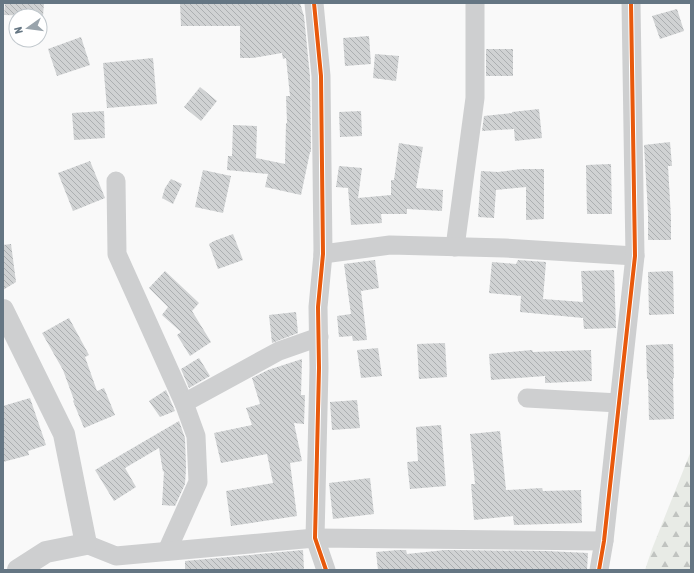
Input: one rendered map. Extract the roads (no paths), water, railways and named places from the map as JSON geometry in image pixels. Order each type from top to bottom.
[{"type":"street","points":[[314,3],[321,76],[323,254],[318,307],[319,368],[315,538],[326,570]]},
{"type":"street","points":[[455,247],[474,98],[475,3]]},
{"type":"street","points":[[599,570],[604,541],[635,256],[631,3]]},
{"type":"street","points":[[116,181],[116,254],[184,403],[196,436],[198,482],[167,551]]},
{"type":"street","points":[[323,254],[390,245],[505,248],[635,256]]},
{"type":"street","points":[[3,310],[64,434],[86,544]]},
{"type":"street","points":[[184,403],[279,351],[319,337]]},
{"type":"street","points":[[527,398],[619,403]]},
{"type":"street","points":[[18,570],[46,552],[86,544],[121,563],[167,551],[315,538],[604,541]]}]
